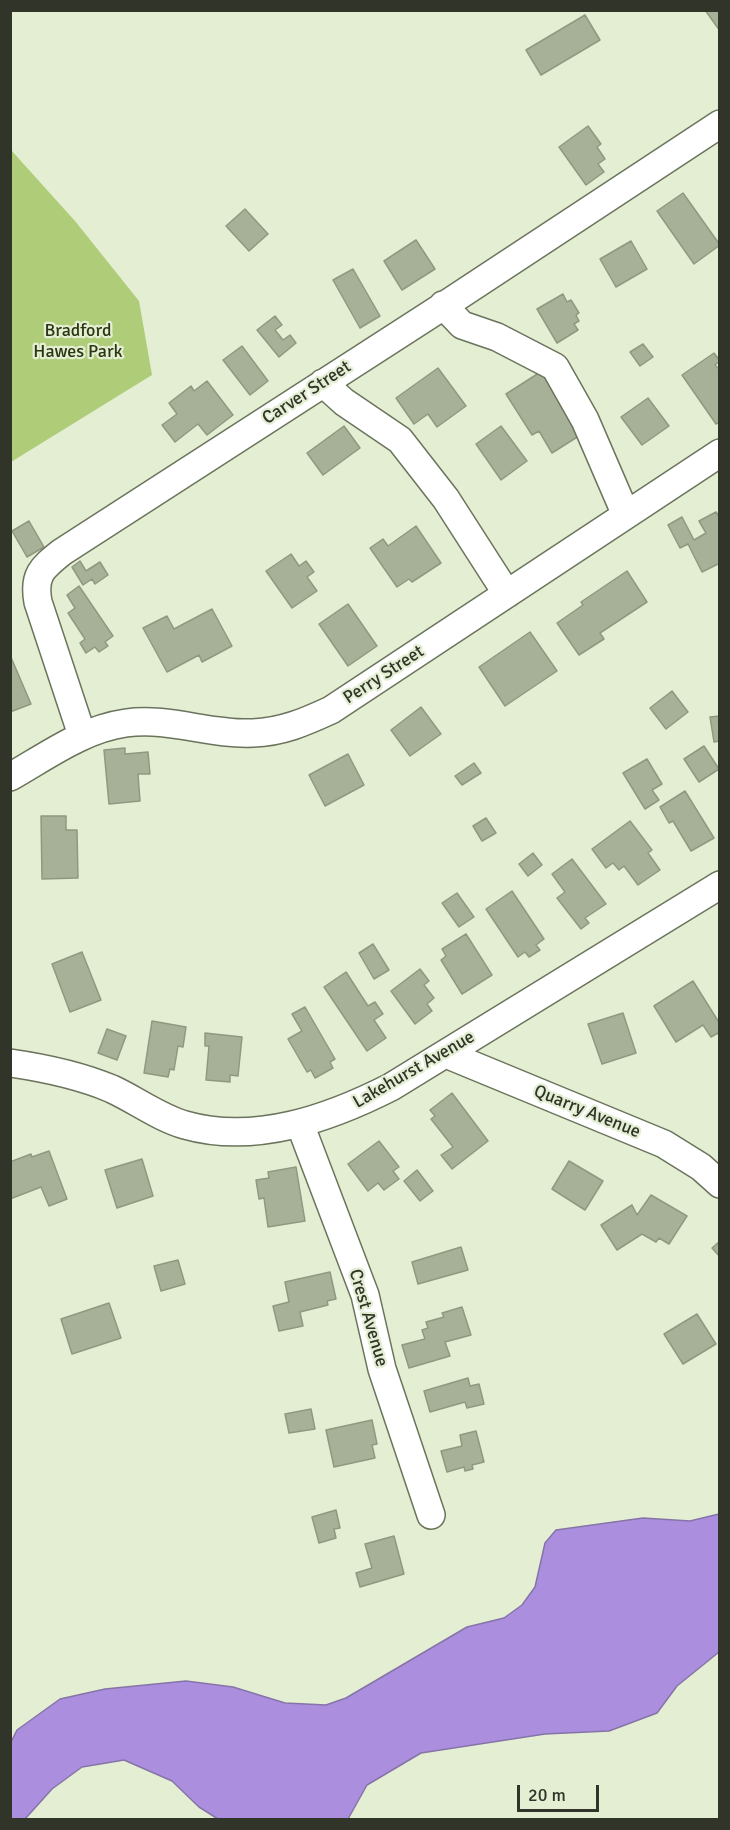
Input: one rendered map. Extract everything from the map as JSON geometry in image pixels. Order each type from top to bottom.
[{"type":"street","name":"Carver Street","points":[[82,735],[38,602],[35,588],[38,574],[62,552],[720,124]]},
{"type":"street","points":[[443,305],[462,325],[497,337],[555,366],[585,420],[626,515]]},
{"type":"street","points":[[322,383],[344,402],[400,440],[446,499],[507,594]]},
{"type":"street","name":"Perry Street","points":[[10,777],[82,735],[126,723],[171,722],[252,733],[297,726],[331,710],[720,453]]},
{"type":"street","name":"Lakehurst Avenue","points":[[10,1063],[83,1077],[184,1125],[219,1132],[300,1124],[354,1106],[391,1087],[720,885]]},
{"type":"street","name":"Quarry Avenue","points":[[448,1053],[664,1144],[701,1167],[720,1184]]},
{"type":"street","name":"Crest Avenue","points":[[300,1124],[366,1295],[382,1369],[431,1515]]},
{"type":"green space","name":"Bradford Hawes Park","points":[[11,150],[75,221],[139,301],[152,375],[11,462]]},
{"type":"shaded area","points":[[719,1514],[719,1652],[677,1686],[657,1713],[609,1731],[545,1734],[421,1753],[367,1785],[348,1819],[218,1819],[199,1807],[172,1781],[124,1760],[82,1767],[52,1789],[25,1819],[11,1819],[11,1742],[17,1730],[60,1699],[105,1689],[186,1681],[233,1687],[285,1703],[326,1705],[346,1698],[467,1627],[504,1618],[522,1605],[535,1587],[545,1543],[556,1530],[643,1518],[690,1521]]},
{"type":"building","points":[[705,10],[720,10],[720,31]]},
{"type":"building","points":[[585,15],[600,40],[541,75],[526,50]]},
{"type":"building","points":[[588,126],[601,144],[597,147],[605,159],[598,164],[604,172],[586,185],[559,147]]},
{"type":"building","points":[[683,193],[720,245],[694,264],[657,211]]},
{"type":"building","points":[[245,209],[268,234],[249,251],[226,226]]},
{"type":"building","points":[[416,240],[435,269],[402,290],[384,261]]},
{"type":"building","points":[[631,241],[647,269],[616,287],[600,259]]},
{"type":"building","points":[[353,269],[380,316],[360,328],[333,280]]},
{"type":"building","points":[[563,294],[567,302],[571,300],[579,313],[576,315],[579,321],[574,324],[578,330],[557,343],[537,309]]},
{"type":"building","points":[[275,316],[282,325],[275,330],[283,340],[290,335],[296,343],[279,357],[257,330]]},
{"type":"building","points":[[643,344],[653,357],[640,366],[630,352]]},
{"type":"building","points":[[242,346],[268,381],[250,395],[223,360]]},
{"type":"building","points":[[714,353],[720,361],[715,365],[720,370],[720,422],[716,424],[682,375]]},
{"type":"building","points":[[438,368],[466,406],[437,427],[428,414],[414,424],[396,398]]},
{"type":"building","points":[[542,371],[582,434],[552,453],[539,431],[532,435],[506,394]]},
{"type":"building","points":[[207,381],[233,415],[207,435],[198,424],[175,442],[162,425],[177,414],[169,403],[191,386],[194,391]]},
{"type":"building","points":[[648,398],[669,426],[642,445],[621,417]]},
{"type":"building","points":[[344,426],[360,448],[323,475],[307,453]]},
{"type":"building","points":[[501,426],[527,461],[501,480],[476,444]]},
{"type":"building","points":[[716,512],[720,518],[720,563],[702,572],[688,544],[680,548],[668,525],[682,517],[694,540],[706,533],[699,521]]},
{"type":"building","points":[[29,521],[44,547],[27,557],[12,531]]},
{"type":"building","points":[[416,526],[441,563],[412,582],[409,579],[397,587],[370,548],[383,539],[388,546]]},
{"type":"building","points":[[291,554],[299,566],[306,561],[314,572],[307,577],[317,591],[292,608],[266,571]]},
{"type":"building","points":[[80,561],[86,571],[100,562],[108,575],[95,584],[92,579],[83,585],[72,567]]},
{"type":"building","points":[[627,571],[647,602],[600,633],[604,639],[579,655],[557,623],[583,605],[581,602]]},
{"type":"building","points":[[79,586],[113,636],[105,642],[108,646],[99,652],[95,647],[86,653],[80,643],[85,639],[68,613],[75,608],[67,595]]},
{"type":"building","points":[[348,604],[377,646],[348,666],[319,624]]},
{"type":"building","points":[[212,609],[232,646],[202,662],[199,655],[167,672],[143,628],[167,616],[174,629]]},
{"type":"building","points":[[530,632],[557,671],[505,706],[479,667]]},
{"type":"building","points":[[10,655],[31,704],[10,712]]},
{"type":"building","points":[[672,691],[688,712],[666,729],[650,708]]},
{"type":"building","points":[[421,707],[441,734],[410,756],[391,730]]},
{"type":"building","points":[[720,716],[720,741],[714,742],[710,717]]},
{"type":"building","points":[[704,746],[719,769],[699,782],[684,759]]},
{"type":"building","points":[[125,748],[125,754],[148,752],[150,774],[138,774],[140,801],[109,804],[104,750]]},
{"type":"building","points":[[348,754],[364,785],[325,806],[309,775]]},
{"type":"building","points":[[647,759],[662,784],[652,790],[659,800],[645,809],[623,773]]},
{"type":"building","points":[[474,763],[481,773],[462,785],[455,776]]},
{"type":"building","points":[[685,791],[714,838],[691,851],[673,821],[669,823],[660,807]]},
{"type":"building","points":[[41,816],[66,816],[66,830],[77,830],[78,878],[42,879]]},
{"type":"building","points":[[486,818],[496,833],[482,841],[473,826]]},
{"type":"building","points":[[630,821],[652,850],[648,853],[660,870],[638,885],[624,866],[619,870],[613,863],[606,868],[592,849]]},
{"type":"building","points":[[533,853],[542,865],[528,876],[519,864]]},
{"type":"building","points":[[572,859],[606,904],[585,918],[589,923],[581,929],[557,898],[565,892],[552,874]]},
{"type":"building","points":[[512,891],[544,939],[536,945],[540,950],[529,957],[525,952],[518,957],[486,909]]},
{"type":"building","points":[[457,893],[474,917],[459,927],[442,903]]},
{"type":"building","points":[[466,934],[492,975],[462,994],[441,960],[446,956],[442,949]]},
{"type":"building","points":[[373,944],[389,970],[374,979],[359,953]]},
{"type":"building","points":[[82,952],[101,1000],[70,1012],[52,964]]},
{"type":"building","points":[[420,969],[429,981],[424,985],[434,998],[427,1004],[432,1011],[415,1024],[391,991]]},
{"type":"building","points":[[346,972],[368,1006],[375,1002],[383,1014],[374,1020],[386,1038],[367,1051],[324,987]]},
{"type":"building","points":[[693,981],[720,1024],[720,1032],[711,1037],[703,1025],[676,1042],[654,1006]]},
{"type":"building","points":[[305,1007],[335,1059],[330,1062],[333,1068],[315,1078],[311,1070],[307,1072],[288,1039],[302,1031],[292,1014]]},
{"type":"building","points":[[623,1013],[636,1053],[602,1064],[588,1024]]},
{"type":"building","points":[[152,1021],[186,1027],[183,1047],[178,1046],[174,1070],[170,1069],[168,1077],[144,1073]]},
{"type":"building","points":[[107,1029],[126,1036],[117,1060],[98,1053]]},
{"type":"building","points":[[205,1033],[242,1037],[238,1076],[230,1075],[230,1082],[206,1080],[209,1046],[205,1046]]},
{"type":"building","points":[[452,1093],[488,1141],[452,1169],[441,1155],[453,1147],[431,1119],[435,1116],[430,1110]]},
{"type":"building","points":[[379,1141],[399,1167],[393,1171],[399,1179],[384,1190],[378,1183],[368,1191],[348,1164]]},
{"type":"building","points":[[49,1151],[67,1199],[49,1206],[41,1187],[10,1199],[10,1162],[31,1154],[32,1157]]},
{"type":"building","points":[[142,1159],[153,1196],[117,1208],[105,1170]]},
{"type":"building","points":[[569,1161],[603,1181],[585,1210],[552,1189]]},
{"type":"building","points":[[296,1167],[305,1221],[268,1227],[264,1198],[259,1199],[256,1180],[269,1178],[268,1172]]},
{"type":"building","points":[[417,1170],[433,1191],[420,1201],[404,1181]]},
{"type":"building","points":[[651,1195],[687,1216],[669,1244],[659,1238],[656,1242],[642,1234],[617,1250],[601,1225],[632,1205],[637,1215]]},
{"type":"building","points":[[720,1241],[720,1257],[712,1248]]},
{"type":"building","points":[[461,1247],[468,1270],[418,1284],[412,1262]]},
{"type":"building","points":[[178,1260],[185,1284],[161,1291],[154,1266]]},
{"type":"building","points":[[330,1272],[336,1299],[327,1301],[328,1305],[300,1312],[303,1326],[279,1331],[273,1306],[289,1302],[285,1282]]},
{"type":"building","points":[[109,1303],[121,1338],[72,1354],[61,1319]]},
{"type":"building","points":[[462,1307],[471,1335],[445,1342],[450,1356],[409,1368],[402,1345],[425,1339],[422,1330],[428,1328],[426,1322],[444,1317],[442,1313]]},
{"type":"building","points":[[697,1314],[716,1344],[683,1364],[664,1334]]},
{"type":"building","points":[[468,1378],[470,1386],[479,1384],[484,1404],[467,1408],[465,1402],[430,1412],[424,1391]]},
{"type":"building","points":[[311,1409],[315,1429],[289,1433],[285,1414]]},
{"type":"building","points":[[372,1420],[377,1444],[372,1445],[375,1458],[334,1467],[326,1430]]},
{"type":"building","points":[[476,1431],[484,1462],[472,1465],[473,1469],[465,1471],[464,1467],[447,1472],[441,1451],[462,1446],[460,1435]]},
{"type":"building","points":[[336,1510],[340,1528],[334,1529],[336,1538],[319,1543],[312,1517]]},
{"type":"building","points":[[394,1536],[404,1574],[360,1587],[356,1573],[372,1568],[365,1544]]}]
